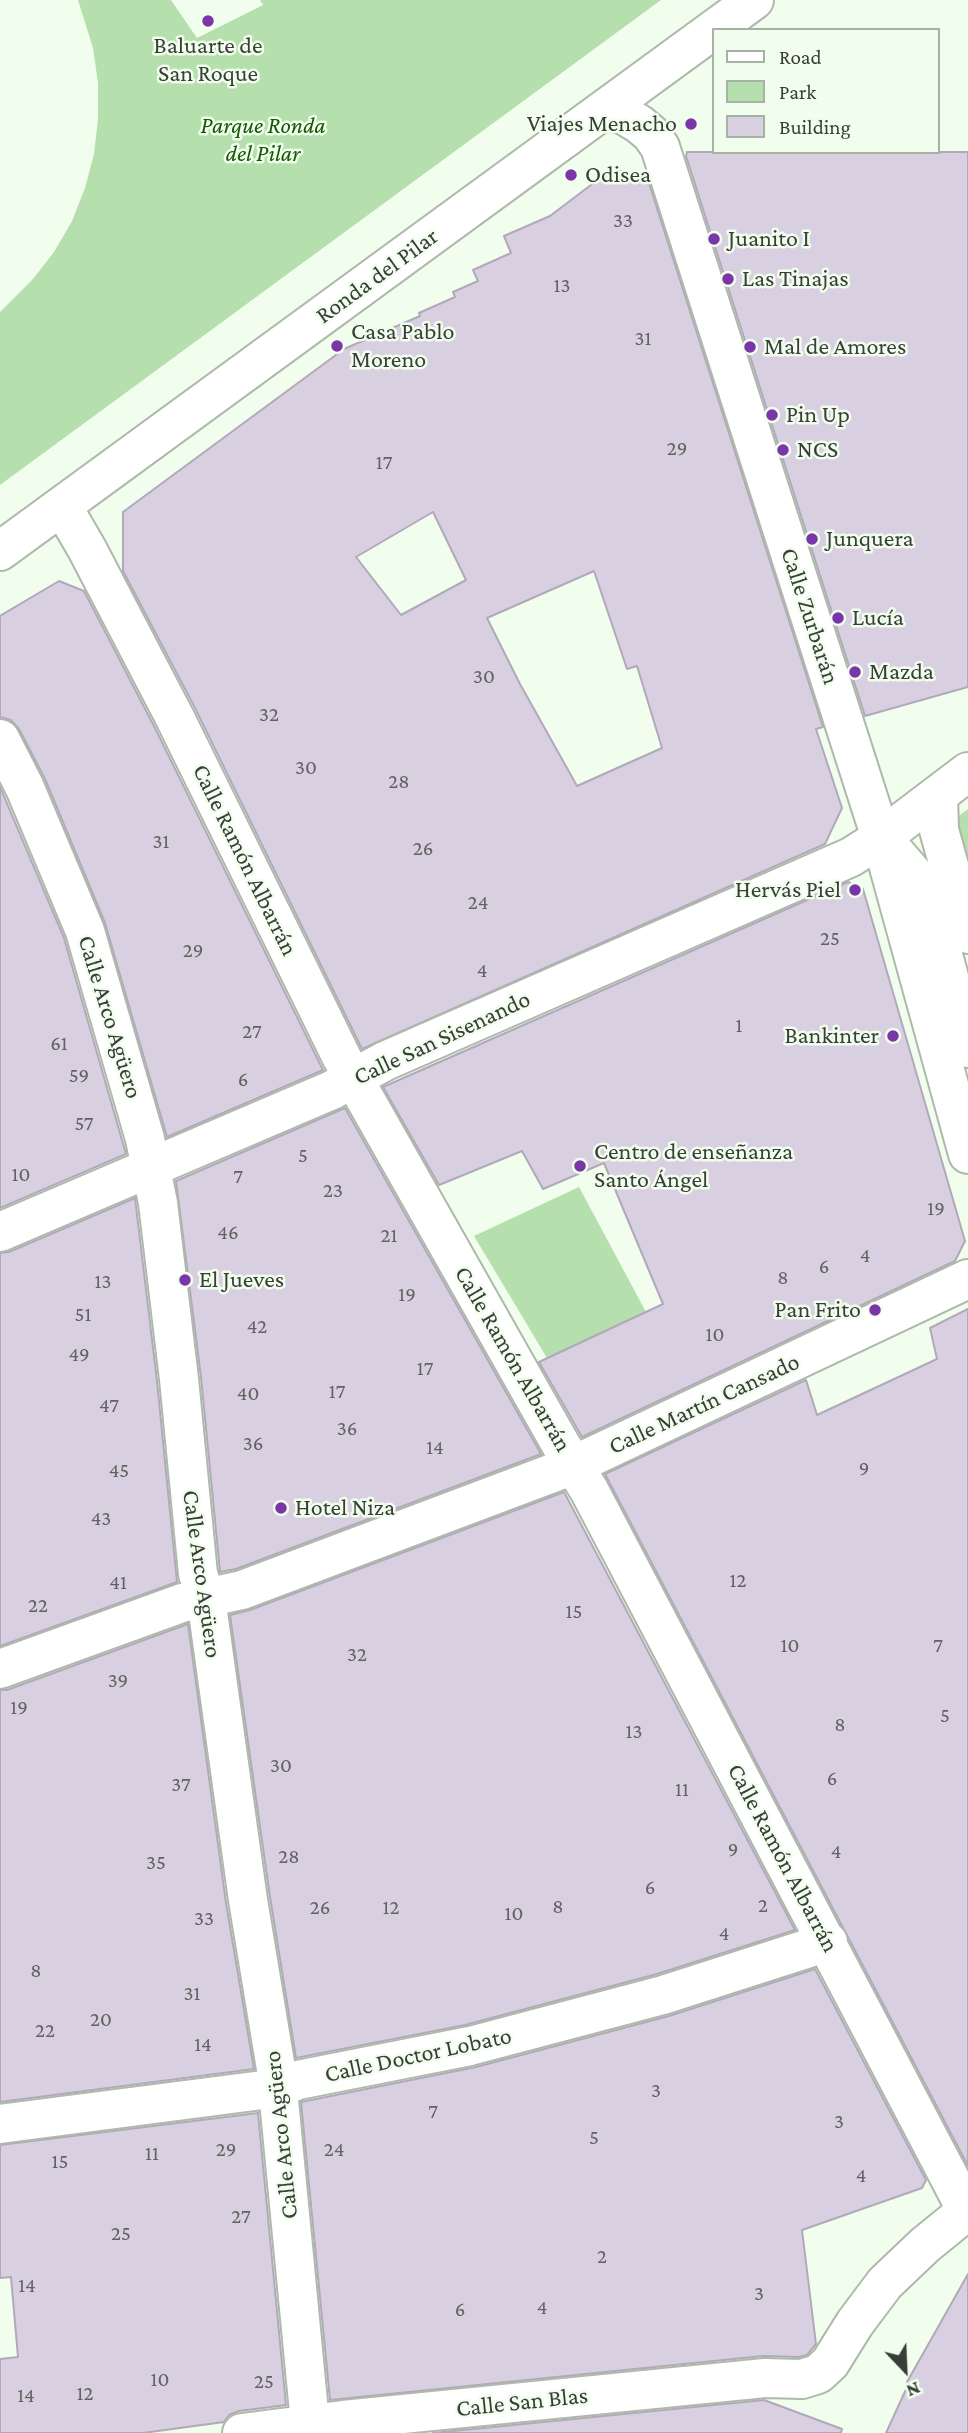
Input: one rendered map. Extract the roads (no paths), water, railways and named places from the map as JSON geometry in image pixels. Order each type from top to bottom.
[{"type":"street","name":"Ronda del Pilar","points":[[716,28],[754,0]]},
{"type":"street","name":"Ronda del Pilar","points":[[0,551],[712,31]]},
{"type":"street","name":"Calle Zurbarán","points":[[605,109],[624,115],[639,124],[652,134],[660,147],[881,838],[959,1094],[968,1154]]},
{"type":"street","name":"Calle Ramón Albarrán","points":[[62,506],[175,718],[353,1078],[589,1490],[967,2211]]},
{"type":"street","name":"Calle Arco Agüero","points":[[0,739],[25,788],[85,931],[133,1093],[158,1203],[198,1574],[206,1598],[248,1900],[278,2088],[311,2429]]},
{"type":"street","name":"Calle San Sisenando","points":[[0,1232],[332,1090],[384,1060],[851,857],[881,838],[968,772]]},
{"type":"street","points":[[938,796],[939,830],[968,934]]},
{"type":"street","points":[[881,838],[916,877],[928,899],[968,1048]]},
{"type":"street","name":"Calle Martín Cansado","points":[[0,1669],[182,1603],[242,1590],[574,1465],[968,1279]]},
{"type":"street","name":"Calle Doctor Lobato","points":[[0,2124],[278,2088],[298,2080],[470,2046],[663,1995],[828,1942]]},
{"type":"street","name":"Calle San Blas","points":[[243,2433],[311,2429],[343,2420],[765,2378],[802,2379],[818,2374],[830,2363],[855,2323],[886,2283],[925,2245],[967,2211]]},
{"type":"place","name":"Baluarte de San Roque","points":[[208,21]]},
{"type":"place","name":"Viajes Menacho","points":[[691,124]]},
{"type":"place","name":"Odisea","points":[[571,175]]},
{"type":"place","name":"Juanito I","points":[[714,239]]},
{"type":"place","name":"Las Tinajas","points":[[728,279]]},
{"type":"place","name":"Casa Pablo Moreno","points":[[337,346]]},
{"type":"place","name":"Mal de Amores","points":[[750,347]]},
{"type":"place","name":"Pin Up","points":[[772,415]]},
{"type":"place","name":"NCS","points":[[783,450]]},
{"type":"place","name":"Junquera","points":[[812,539]]},
{"type":"place","name":"Lucía","points":[[838,618]]},
{"type":"place","name":"Mazda","points":[[855,672]]},
{"type":"place","name":"Hervás Piel","points":[[855,890]]},
{"type":"place","name":"Bankinter","points":[[893,1036]]},
{"type":"place","name":"Centro de enseñanza Santo Ángel","points":[[580,1166]]},
{"type":"place","name":"El Jueves","points":[[185,1280]]},
{"type":"place","name":"Pan Frito","points":[[875,1310]]},
{"type":"place","name":"Hotel Niza","points":[[281,1508]]},
{"type":"park label","name":"Parque Ronda del Pilar","points":[[263,140]]}]
